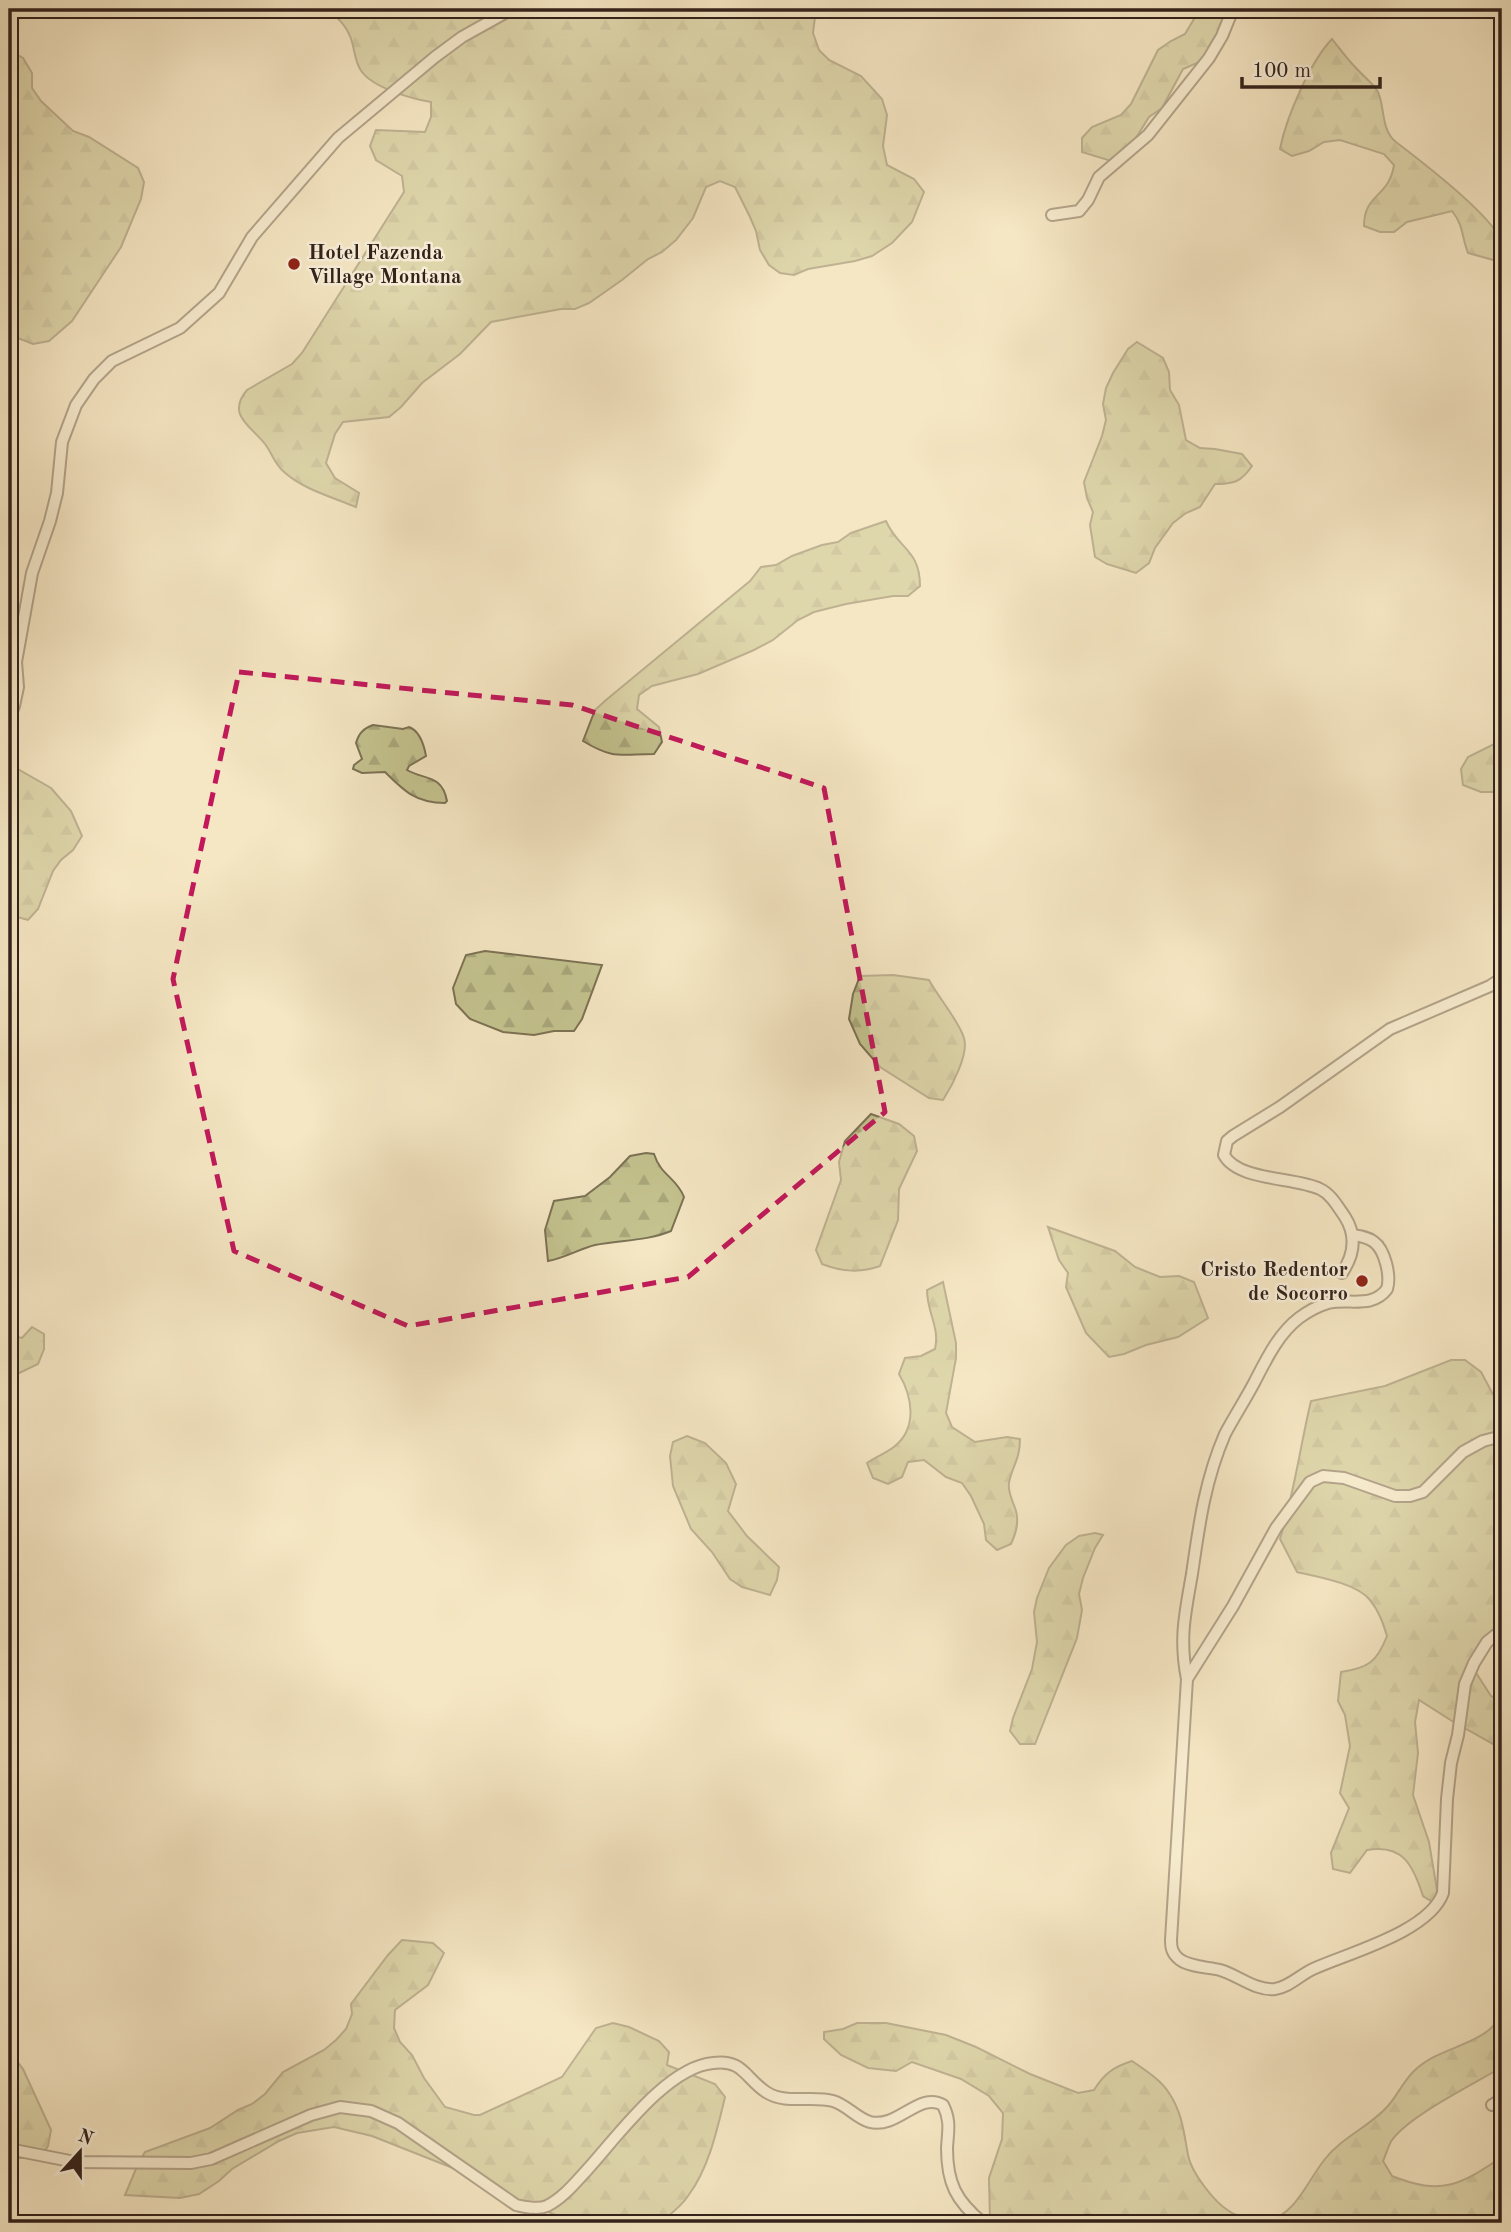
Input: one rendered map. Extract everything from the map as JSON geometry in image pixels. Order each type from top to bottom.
[{"type":"street","points":[[9,718],[18,687],[16,662],[32,573],[57,493],[62,442],[76,405],[94,379],[113,361],[180,328],[205,306],[226,284],[252,237],[338,138],[435,57],[462,37],[512,9]]},
{"type":"street","points":[[1052,215],[1079,211],[1100,177],[1148,135],[1209,58],[1233,9]]},
{"type":"street","points":[[1342,1273],[1352,1251],[1353,1235],[1340,1210],[1321,1189],[1235,1167],[1224,1155],[1227,1142],[1390,1029],[1490,986],[1502,978]]},
{"type":"street","points":[[1353,1235],[1368,1238],[1379,1247],[1388,1275],[1387,1289],[1376,1299],[1367,1302],[1328,1303],[1300,1317],[1287,1328],[1270,1352],[1226,1433],[1211,1471],[1199,1516],[1182,1629],[1182,1655],[1187,1679],[1171,1951],[1183,1961],[1221,1970],[1257,1987],[1278,1988],[1312,1970],[1399,1933],[1437,1906],[1443,1892],[1451,1763],[1465,1684],[1487,1642],[1502,1630]]},
{"type":"street","points":[[1187,1679],[1233,1606],[1276,1528],[1310,1482],[1323,1476],[1345,1478],[1395,1496],[1410,1496],[1423,1492],[1463,1452],[1483,1441],[1502,1436]]},
{"type":"street","points":[[9,2150],[75,2162],[191,2163],[211,2159],[311,2115],[340,2107],[371,2110],[398,2123],[516,2205],[545,2207],[566,2192],[663,2087],[690,2068],[730,2062],[740,2067],[773,2096],[833,2101],[867,2121],[889,2121],[924,2102],[932,2101],[943,2105],[950,2124],[947,2147],[949,2180],[960,2199],[983,2223]]},
{"type":"highlighted area","points":[[239,672],[572,705],[824,788],[885,1112],[688,1277],[408,1326],[234,1251],[173,979]]},
{"type":"green space","points":[[326,9],[816,9],[813,33],[819,50],[829,60],[861,76],[882,99],[887,115],[883,146],[887,165],[914,179],[924,192],[912,222],[892,243],[872,256],[808,269],[794,275],[780,273],[769,265],[760,250],[756,231],[735,187],[720,181],[706,187],[693,218],[676,240],[589,303],[575,309],[561,309],[491,322],[460,354],[422,383],[389,417],[343,422],[335,434],[326,463],[335,478],[359,493],[356,507],[308,488],[283,471],[265,444],[243,420],[239,406],[247,390],[292,364],[302,353],[404,192],[402,176],[376,160],[370,146],[376,130],[425,132],[431,117],[431,102],[384,88],[362,72],[348,32]]},
{"type":"green space","points":[[1200,9],[1232,9],[1211,57],[1183,69],[1162,108],[1149,117],[1134,141],[1111,161],[1082,152],[1082,138],[1092,127],[1121,115],[1131,104],[1158,50],[1185,34]]},
{"type":"green space","points":[[1332,39],[1378,92],[1391,137],[1457,191],[1498,235],[1502,246],[1497,261],[1468,253],[1460,226],[1452,211],[1407,222],[1394,232],[1380,232],[1364,226],[1368,207],[1391,176],[1394,165],[1384,154],[1340,140],[1324,142],[1309,151],[1292,156],[1280,149],[1300,91],[1315,62]]},
{"type":"green space","points":[[9,50],[23,58],[32,73],[32,88],[41,101],[73,131],[89,137],[138,168],[144,182],[141,199],[121,247],[72,321],[49,341],[33,344],[15,337],[9,329]]},
{"type":"green space","points":[[1137,342],[1163,358],[1169,372],[1170,390],[1179,405],[1186,440],[1200,448],[1242,454],[1252,466],[1237,481],[1215,484],[1200,507],[1173,523],[1155,548],[1149,563],[1136,573],[1107,564],[1095,557],[1090,525],[1093,512],[1084,482],[1106,420],[1103,404],[1106,388],[1128,349]]},
{"type":"green space","points":[[886,521],[912,557],[919,574],[920,586],[908,596],[846,604],[814,612],[754,650],[698,674],[652,686],[639,695],[637,709],[659,727],[662,742],[654,754],[610,753],[583,741],[595,710],[750,581],[761,567],[776,565],[792,556],[838,542],[851,533]]},
{"type":"green space","points":[[373,725],[403,729],[409,727],[419,735],[426,756],[407,770],[437,782],[445,792],[445,803],[426,801],[411,795],[385,772],[362,773],[353,769],[362,759],[356,743],[364,730]]},
{"type":"green space","points":[[1502,740],[1502,792],[1481,792],[1463,785],[1461,769],[1468,757]]},
{"type":"green space","points":[[9,764],[51,788],[71,811],[82,836],[53,871],[38,909],[28,920],[9,915]]},
{"type":"green space","points":[[485,951],[602,965],[582,1019],[574,1031],[534,1035],[503,1032],[470,1019],[456,1004],[453,988],[466,955]]},
{"type":"green space","points":[[893,975],[929,980],[964,1038],[962,1061],[943,1100],[929,1098],[880,1067],[860,1044],[849,1019],[853,994],[860,976]]},
{"type":"green space","points":[[871,1114],[899,1124],[914,1136],[917,1151],[899,1189],[898,1220],[880,1266],[858,1271],[837,1269],[822,1264],[816,1250],[841,1180],[839,1162],[845,1141]]},
{"type":"green space","points":[[654,1154],[684,1197],[671,1231],[643,1239],[595,1245],[548,1261],[545,1230],[554,1201],[585,1196],[610,1177],[630,1156]]},
{"type":"green space","points":[[1048,1227],[1115,1251],[1135,1267],[1160,1277],[1179,1276],[1194,1282],[1208,1318],[1178,1337],[1109,1357],[1086,1333],[1066,1287],[1068,1273],[1059,1260]]},
{"type":"green space","points":[[943,1282],[956,1343],[956,1358],[946,1413],[952,1427],[975,1442],[1007,1437],[1020,1439],[1009,1487],[1017,1527],[1011,1544],[997,1550],[986,1540],[984,1524],[962,1483],[946,1477],[924,1460],[908,1462],[902,1477],[888,1484],[873,1478],[867,1463],[895,1446],[907,1430],[910,1401],[899,1374],[905,1358],[921,1356],[935,1349],[936,1334],[927,1290]]},
{"type":"green space","points":[[32,1327],[44,1334],[44,1349],[38,1364],[9,1378],[9,1335],[22,1338]]},
{"type":"green space","points":[[1451,1360],[1465,1360],[1481,1372],[1502,1411],[1502,1613],[1486,1650],[1471,1665],[1491,1696],[1502,1701],[1502,1749],[1419,1700],[1415,1722],[1418,1753],[1413,1795],[1429,1842],[1437,1890],[1434,1903],[1423,1896],[1405,1859],[1390,1850],[1367,1850],[1350,1873],[1333,1869],[1331,1853],[1349,1808],[1340,1793],[1350,1746],[1345,1715],[1338,1701],[1341,1672],[1365,1666],[1375,1658],[1387,1636],[1376,1608],[1364,1594],[1336,1582],[1297,1572],[1280,1539],[1311,1401],[1385,1386]]},
{"type":"green space","points":[[687,1436],[705,1443],[726,1463],[736,1484],[728,1511],[747,1536],[779,1567],[770,1595],[742,1587],[730,1579],[712,1552],[691,1529],[673,1486],[670,1456],[673,1442]]},
{"type":"green space","points":[[1095,1533],[1103,1535],[1083,1578],[1079,1594],[1082,1610],[1077,1638],[1035,1744],[1020,1744],[1010,1731],[1032,1669],[1037,1642],[1034,1612],[1037,1598],[1049,1568],[1066,1545],[1079,1536]]},
{"type":"green space","points":[[402,1940],[433,1943],[444,1953],[428,1985],[395,2010],[394,2028],[400,2042],[412,2055],[424,2078],[445,2107],[480,2115],[562,2077],[596,2028],[613,2023],[629,2027],[659,2041],[669,2052],[667,2065],[715,2084],[725,2097],[715,2135],[702,2173],[682,2204],[660,2223],[577,2223],[509,2197],[473,2176],[372,2136],[334,2127],[297,2133],[279,2141],[232,2169],[199,2194],[180,2198],[125,2195],[145,2152],[210,2128],[252,2104],[265,2094],[283,2072],[324,2050],[336,2040],[346,2029],[352,2014],[351,2004]]},
{"type":"green space","points":[[1502,2015],[1502,2067],[1413,2120],[1392,2140],[1383,2161],[1392,2176],[1409,2182],[1438,2186],[1462,2181],[1502,2157],[1502,2214],[1463,2223],[1264,2223],[1293,2205],[1332,2151],[1380,2114],[1423,2063],[1483,2034],[1494,2026]]},
{"type":"green space","points":[[857,2023],[886,2023],[946,2035],[1078,2093],[1094,2090],[1110,2072],[1132,2061],[1166,2088],[1173,2100],[1182,2123],[1190,2162],[1204,2186],[1229,2211],[1259,2223],[1104,2223],[1103,2217],[1087,2214],[1074,2223],[994,2223],[990,2220],[989,2178],[1002,2139],[1003,2113],[989,2096],[961,2079],[912,2062],[896,2071],[868,2068],[841,2055],[824,2039],[824,2032],[843,2029]]},
{"type":"green space","points":[[9,2051],[23,2069],[51,2130],[48,2146],[40,2158],[9,2158]]},
{"type":"place","name":"Hotel Fazenda Village Montana","points":[[294,264]]},
{"type":"place","name":"Cristo Redentor de Socorro","points":[[1362,1281]]}]
